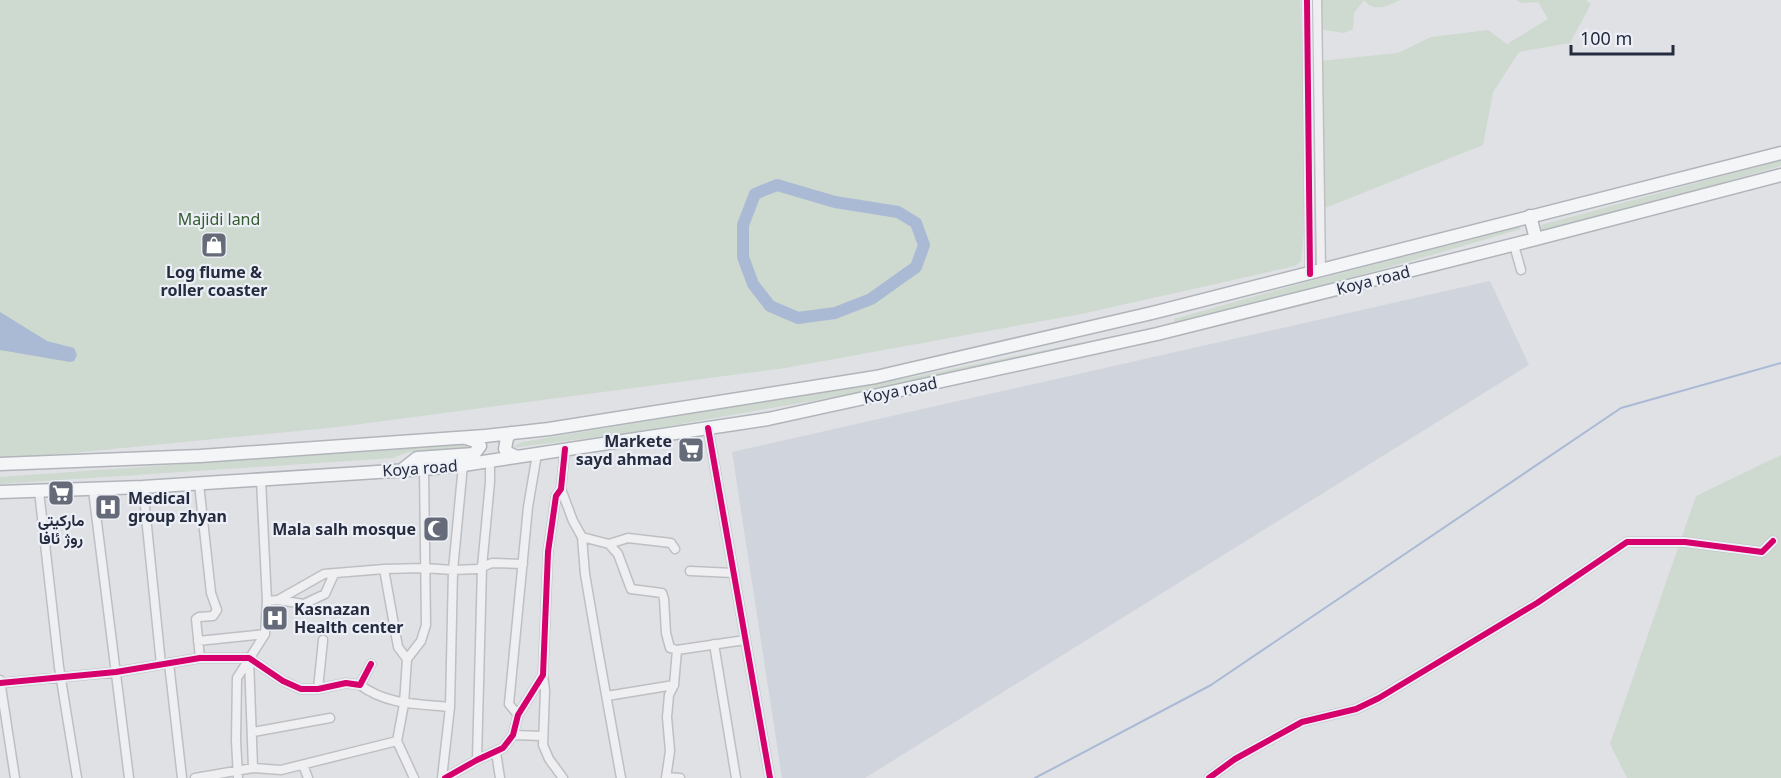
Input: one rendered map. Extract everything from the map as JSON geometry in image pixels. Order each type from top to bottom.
[{"type":"highway","name":"Koya road","points":[[0,464],[200,456],[464,438],[511,433],[876,377],[1152,313],[1781,153]]},
{"type":"highway","name":"Koya road","points":[[0,492],[93,490],[424,469],[768,420],[1156,334],[1514,245],[1781,175]]},
{"type":"highway","points":[[1530,216],[1536,239]]},
{"type":"highway","points":[[1152,313],[1156,334]]},
{"type":"highway","points":[[511,433],[507,438],[505,449],[517,457]]},
{"type":"highway","points":[[402,470],[417,458],[474,454],[480,446],[478,442],[464,438]]},
{"type":"street","points":[[1306,0],[1315,272]]},
{"type":"street","points":[[1315,272],[1317,0]]},
{"type":"street","points":[[1514,245],[1521,270]]},
{"type":"street","points":[[708,428],[770,778]]},
{"type":"street","points":[[565,449],[561,489],[573,521],[582,537],[585,574],[621,778]]},
{"type":"street","points":[[518,715],[509,704],[528,507],[537,454]]},
{"type":"street","points":[[477,760],[482,567],[490,460]]},
{"type":"street","points":[[443,778],[450,707],[453,570],[463,465]]},
{"type":"street","points":[[414,778],[397,741],[404,704],[407,659],[421,641],[426,626],[424,469]]},
{"type":"street","points":[[238,775],[237,678],[265,634],[267,601],[261,480]]},
{"type":"street","points":[[199,484],[211,593],[217,610],[213,616],[197,618],[200,658]]},
{"type":"street","points":[[143,487],[182,778]]},
{"type":"street","points":[[561,489],[556,496],[548,552],[542,736],[549,759],[562,777]]},
{"type":"street","points":[[93,490],[129,778]]},
{"type":"street","points":[[39,491],[61,677],[76,778]]},
{"type":"street","points":[[582,537],[609,544],[628,538],[642,538],[670,543],[675,549]]},
{"type":"street","points":[[1209,778],[1235,759],[1302,722],[1356,709],[1379,698],[1537,603],[1628,542],[1685,542],[1762,552],[1773,541]]},
{"type":"street","points":[[609,544],[618,554],[631,589],[662,593],[670,648],[677,650],[745,640]]},
{"type":"street","points":[[278,600],[324,574],[384,569],[477,569],[492,563],[523,564]]},
{"type":"street","points":[[384,569],[398,647],[407,659]]},
{"type":"street","points":[[690,571],[734,573]]},
{"type":"street","points":[[267,601],[278,600],[304,604],[325,594],[334,574]]},
{"type":"street","points":[[198,641],[265,634]]},
{"type":"street","points":[[318,689],[323,640]]},
{"type":"street","points":[[714,645],[736,778],[727,778]]},
{"type":"street","points":[[677,650],[674,685],[669,695],[667,717],[670,751],[666,778],[680,778]]},
{"type":"street","points":[[15,778],[0,682],[116,672],[200,658],[249,658],[293,687],[306,690],[346,683],[360,685],[366,690],[404,704],[450,707]]},
{"type":"street","points":[[249,658],[254,768]]},
{"type":"street","points":[[360,685],[371,664]]},
{"type":"street","points":[[443,778],[503,748],[513,735],[518,715],[543,675]]},
{"type":"street","points":[[607,696],[674,685]]},
{"type":"street","points":[[254,732],[330,718]]},
{"type":"street","points":[[513,735],[542,736]]},
{"type":"street","points":[[195,778],[238,775],[254,768],[281,770],[397,741]]},
{"type":"street","points":[[496,752],[501,778]]},
{"type":"street","points":[[303,765],[308,778]]},
{"type":"shaded area","points":[[1490,281],[1529,365],[865,778],[782,778],[732,452]]},
{"type":"green space","name":"Majidi land","points":[[0,0],[1300,0],[1308,197],[1301,261],[1295,266],[1081,314],[785,368],[338,427],[0,460]]},
{"type":"green space","points":[[1318,0],[1364,0],[1354,13],[1353,29],[1344,33],[1318,29]]},
{"type":"green space","points":[[1364,0],[1400,0],[1386,6],[1376,7]]},
{"type":"green space","points":[[1516,0],[1586,0],[1591,4],[1570,43],[1519,52],[1493,92],[1483,145],[1320,210],[1320,61],[1398,53],[1431,37],[1488,30],[1507,44],[1548,19],[1538,2],[1522,3]]},
{"type":"green space","points":[[1781,160],[1781,166],[1542,234],[1541,225]]},
{"type":"green space","points":[[1519,227],[1521,229],[1392,266],[1175,323],[1174,319],[1295,285]]},
{"type":"green space","points":[[1134,332],[1033,362],[629,433],[511,448],[522,442],[913,377]]},
{"type":"green space","points":[[470,444],[472,447],[469,448],[408,452],[393,458],[0,484],[0,477]]},
{"type":"green space","points":[[1781,455],[1781,778],[1627,778],[1610,744],[1696,496]]},
{"type":"water","points":[[0,312],[47,341],[74,348],[77,355],[74,361],[0,350]]},
{"type":"waterway","points":[[777,185],[835,202],[898,212],[916,223],[924,245],[916,267],[871,299],[835,313],[798,318],[770,306],[753,284],[743,257],[743,225],[755,194],[777,185]]},
{"type":"waterway","points":[[1035,778],[1211,685],[1621,408],[1781,363]]},
{"type":"cycle path","points":[[1307,0],[1310,274]]},
{"type":"cycle path","points":[[708,428],[770,778]]},
{"type":"cycle path","points":[[445,778],[503,748],[513,735],[518,715],[543,675],[548,552],[556,496],[561,489],[565,449]]},
{"type":"cycle path","points":[[1209,778],[1235,759],[1302,722],[1356,709],[1379,698],[1537,603],[1627,542],[1685,542],[1762,552],[1773,541]]},
{"type":"cycle path","points":[[0,683],[116,672],[200,658],[249,658],[283,681],[301,689],[318,689],[346,683],[360,685],[371,664]]},
{"type":"place","name":"Log flume & roller coaster","points":[[214,245]]},
{"type":"place","name":"Markete sayd ahmad","points":[[691,450]]},
{"type":"place","name":"ماركيتى روژ ئافا","points":[[61,493]]},
{"type":"place","name":"Medical group zhyan","points":[[108,507]]},
{"type":"place","name":"Mala salh mosque","points":[[436,529]]},
{"type":"place","name":"Kasnazan Health center","points":[[275,618]]}]
